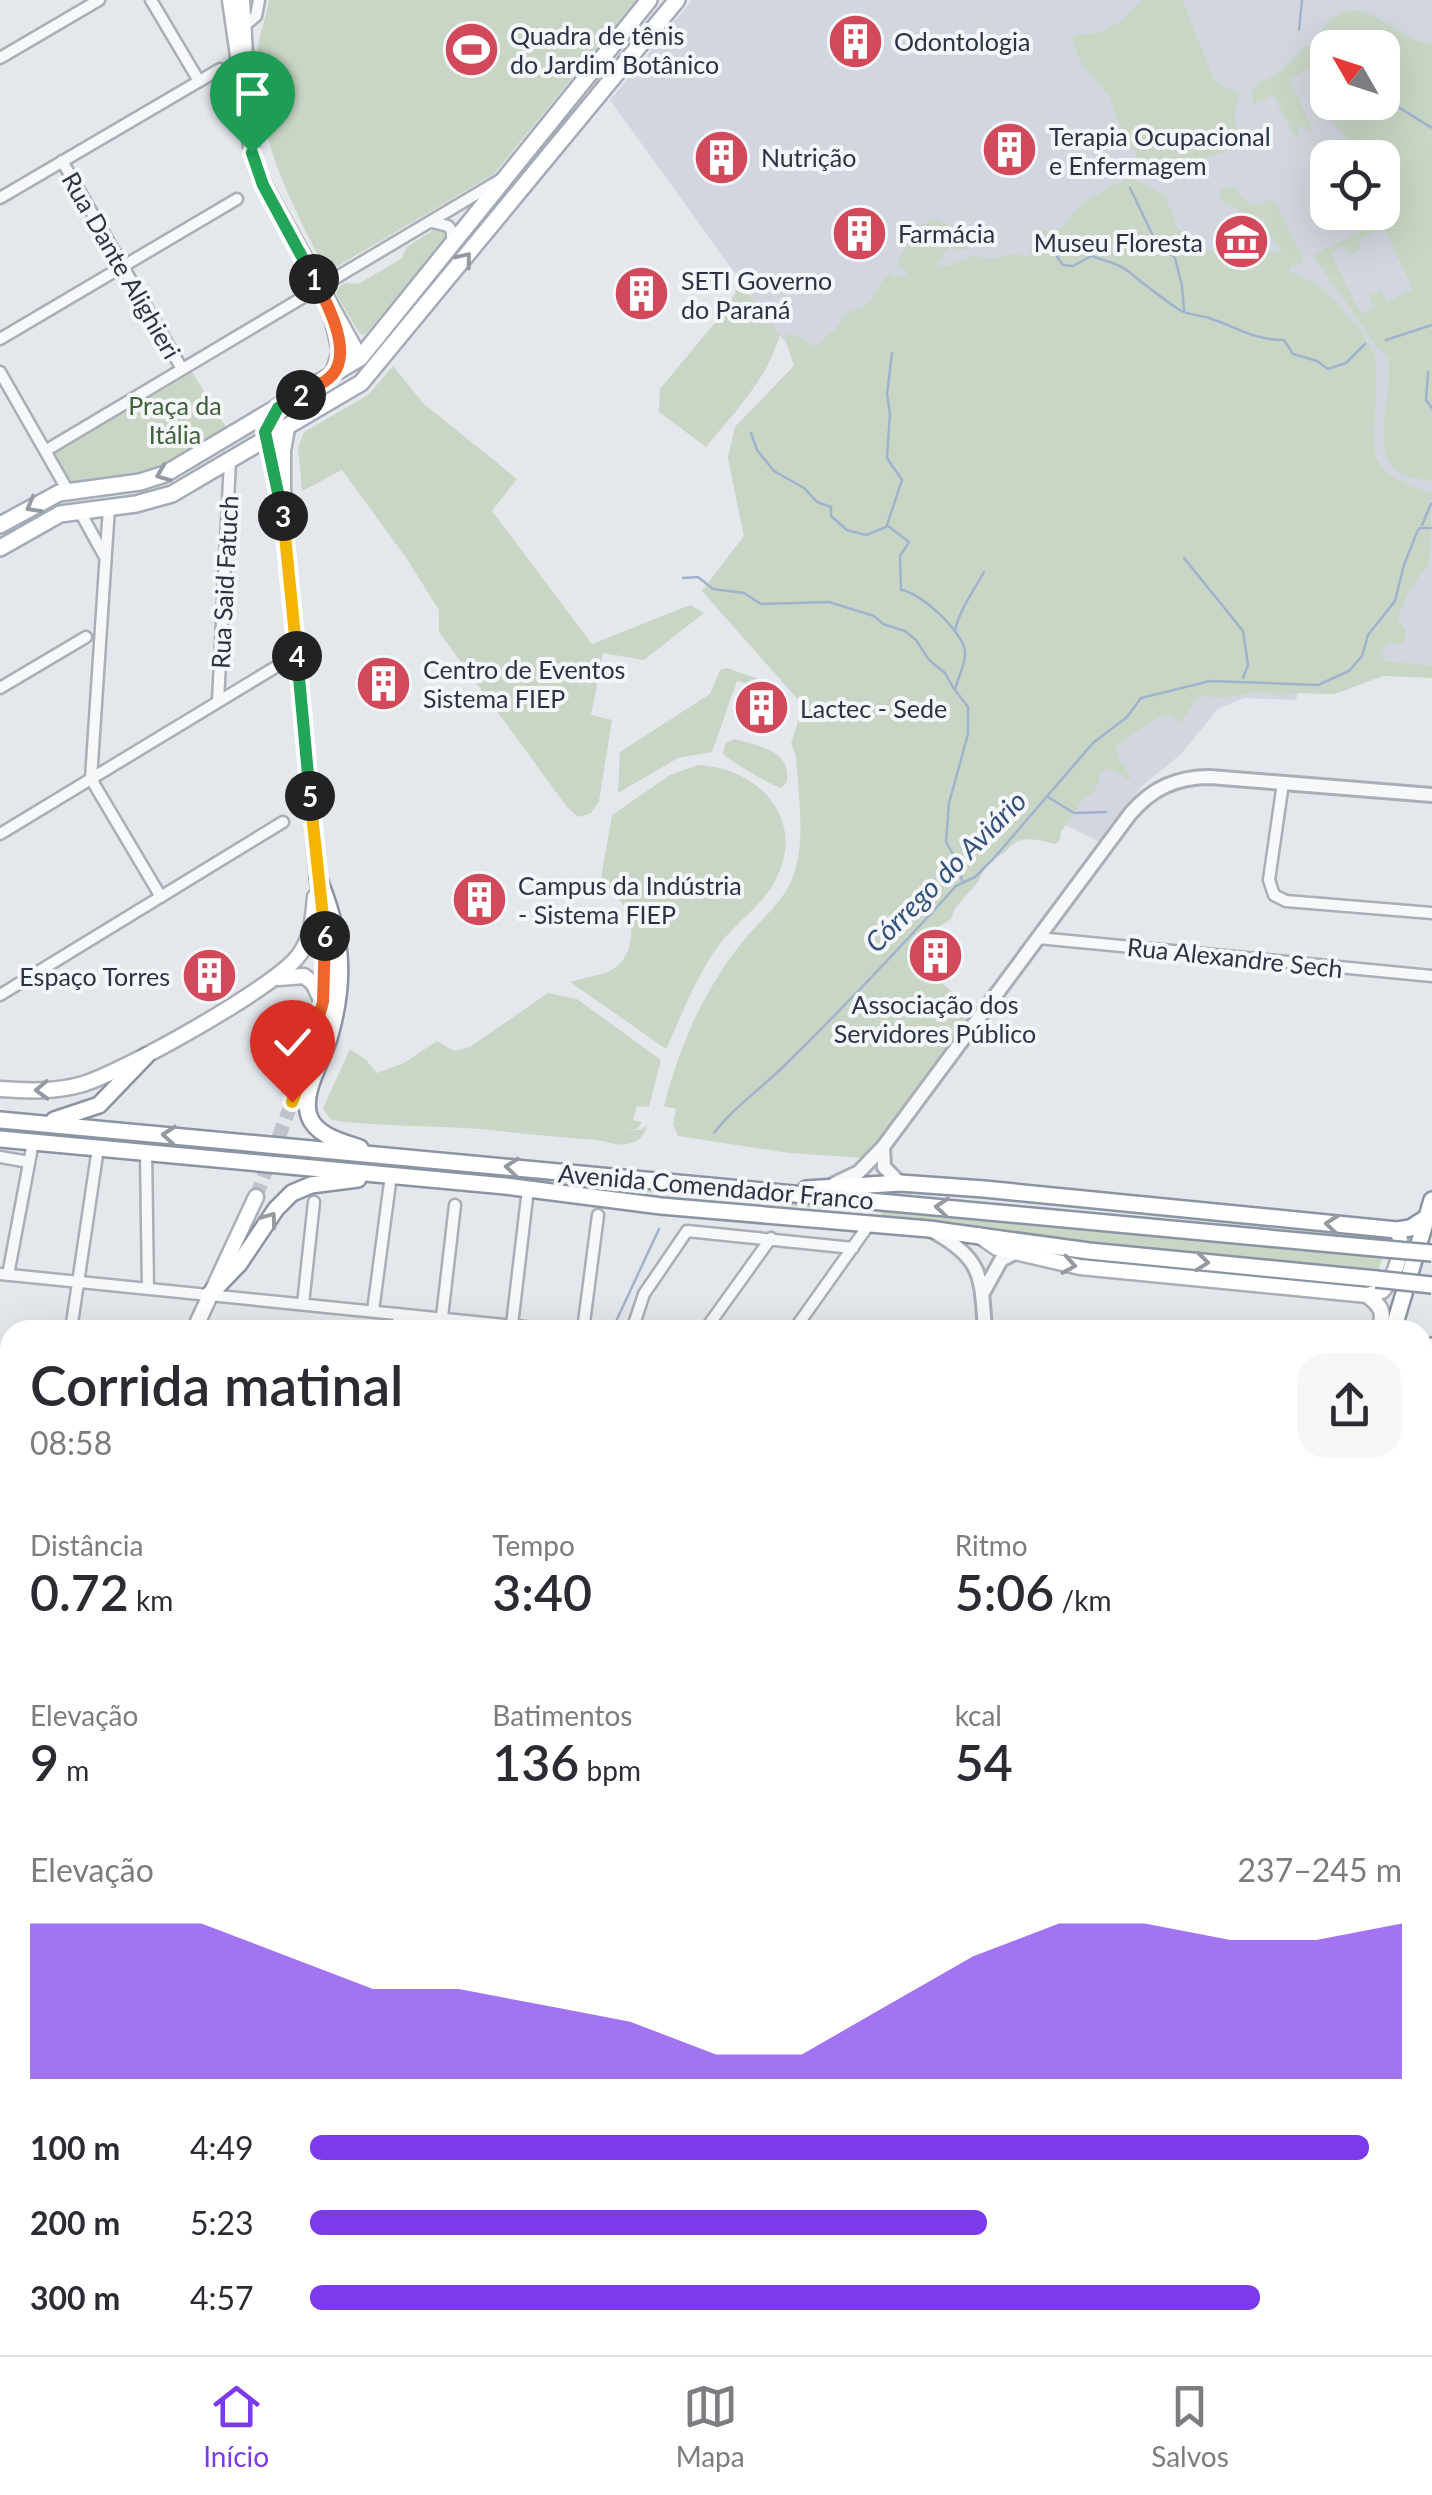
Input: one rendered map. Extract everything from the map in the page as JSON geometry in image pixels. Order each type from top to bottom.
[{"type":"main road","points":[[230,0],[238,21],[247,120],[259,176],[360,358],[357,386]]},
{"type":"main road","points":[[238,21],[242,0]]},
{"type":"main road","points":[[650,0],[360,358],[165,474],[48,498],[0,525],[5,545],[52,518],[78,510],[158,499],[357,386],[677,0]]},
{"type":"main road","points":[[561,108],[578,122]]},
{"type":"main road","points":[[420,282],[436,295]]},
{"type":"main road","points":[[320,288],[340,344],[332,376]]},
{"type":"main road","points":[[278,408],[266,424],[266,440],[282,510]]},
{"type":"main road","points":[[287,428],[282,510],[326,946],[323,1002],[292,1102]]},
{"type":"main road","points":[[0,1089],[69,1088],[103,1077],[146,1056],[271,980],[296,959],[309,937],[318,877]]},
{"type":"main road","points":[[318,877],[336,921],[339,978],[330,1035],[309,1097],[309,1116],[330,1137],[378,1155]]},
{"type":"main road","points":[[271,980],[304,976],[313,982],[323,1002]]},
{"type":"main road","points":[[42,1124],[99,1105],[146,1056]]},
{"type":"main road","name":"Avenida Comendador Franco","points":[[0,1120],[1432,1254]]},
{"type":"main road","points":[[0,1157],[2,1139]]},
{"type":"main road","name":"Avenida Comendador Franco","points":[[2,1139],[978,1234],[1432,1285]]},
{"type":"main road","points":[[209,1295],[292,1193],[310,1185],[384,1175]]},
{"type":"main road","points":[[776,1192],[900,1183],[1398,1230],[1415,1226],[1426,1218]]},
{"type":"main road","points":[[956,1188],[978,1200],[1039,1217]]},
{"type":"main road","points":[[198,1320],[256,1197]]},
{"type":"main road","points":[[1396,1320],[1432,1200]]},
{"type":"main road","points":[[1368,1296],[1382,1291],[1391,1278],[1402,1242],[1398,1230]]},
{"type":"main road","name":"Avenida Comendador Franco","points":[[978,1234],[997,1248],[1080,1267],[1368,1296]]},
{"type":"main road","points":[[1368,1296],[1381,1306],[1383,1320]]},
{"type":"street","points":[[0,58],[99,0]]},
{"type":"street","points":[[151,0],[200,81]]},
{"type":"street","points":[[238,21],[256,16],[260,0]]},
{"type":"street","points":[[0,198],[220,69]]},
{"type":"street","name":"Rua Dante Alighieri","points":[[62,161],[182,369]]},
{"type":"street","points":[[45,451],[505,177]]},
{"type":"street","points":[[0,339],[238,199]]},
{"type":"street","points":[[431,222],[448,226],[452,242]]},
{"type":"street","points":[[0,372],[68,491]]},
{"type":"street","name":"Rua Said Fatuch","points":[[218,702],[230,461]]},
{"type":"street","points":[[108,507],[91,779],[161,896]]},
{"type":"street","points":[[78,510],[106,558]]},
{"type":"street","points":[[0,688],[86,637]]},
{"type":"street","points":[[0,834],[274,668]]},
{"type":"street","points":[[827,1186],[859,1172],[884,1146],[1130,814],[1153,792],[1198,777],[1432,795]]},
{"type":"street","points":[[1283,783],[1269,880],[1274,895],[1286,900],[1432,912]]},
{"type":"street","points":[[0,995],[283,822]]},
{"type":"street","name":"Rua Alexandre Sech","points":[[1038,938],[1432,976]]},
{"type":"street","points":[[33,1142],[4,1274],[472,1320]]},
{"type":"street","points":[[884,1146],[884,1168],[900,1183]]},
{"type":"street","points":[[72,1320],[98,1148]]},
{"type":"street","points":[[146,1152],[148,1289]]},
{"type":"street","points":[[0,1157],[30,1162]]},
{"type":"street","points":[[373,1311],[384,1175]]},
{"type":"street","points":[[512,1320],[528,1189]]},
{"type":"street","points":[[303,1304],[314,1202]]},
{"type":"street","points":[[442,1317],[455,1205]]},
{"type":"street","points":[[584,1320],[598,1215]]},
{"type":"street","points":[[801,1320],[870,1223]]},
{"type":"street","points":[[929,1229],[966,1252],[984,1291],[984,1320]]},
{"type":"street","points":[[635,1320],[644,1294],[688,1231],[853,1248]]},
{"type":"street","points":[[712,1320],[771,1238]]},
{"type":"street","points":[[984,1291],[1001,1260],[1036,1243]]},
{"type":"street","points":[[398,1320],[399,1314]]},
{"type":"shaded area","points":[[692,0],[1432,0],[1432,674],[1359,669],[1350,689],[1334,694],[1298,693],[1296,700],[1244,698],[1218,709],[1181,754],[1142,786],[1100,842],[1061,823],[951,872],[702,591],[744,536],[728,458],[735,427],[794,366],[789,348],[610,100]]},
{"type":"green space","points":[[269,0],[636,0],[494,174],[331,270],[323,265],[287,191],[263,116],[257,53]]},
{"type":"green space","points":[[1141,0],[1182,0],[1215,82],[1239,94],[1234,114],[1240,140],[1231,150],[1163,172],[1143,166],[1125,137],[1109,96],[1082,64],[1072,39],[1108,29]]},
{"type":"green space","points":[[1355,10],[1397,30],[1322,30],[1333,18]]},
{"type":"green space","points":[[1400,32],[1432,44],[1432,482],[1406,476],[1391,464],[1383,436],[1389,383],[1387,354],[1379,350],[1313,255],[1365,230],[1380,230],[1358,240],[1361,249],[1350,255],[1345,246],[1331,253],[1361,314],[1374,308],[1369,296],[1381,291],[1387,302],[1413,289],[1385,230],[1400,230],[1400,140],[1347,140],[1333,120],[1400,120]]},
{"type":"green space","points":[[1307,44],[1310,71],[1289,78],[1313,130],[1297,130],[1299,136],[1295,138],[1274,95],[1254,104],[1251,92],[1260,82],[1282,71]]},
{"type":"green space","points":[[1132,178],[1165,195],[1177,227],[1200,249],[1244,257],[1261,251],[1282,252],[1266,229],[1264,219],[1250,226],[1237,208],[1219,197],[1221,189],[1234,187],[1250,206],[1274,199],[1304,262],[1290,267],[1290,271],[1327,294],[1367,341],[1376,364],[1376,457],[1392,476],[1432,494],[1429,565],[1400,611],[1398,619],[1406,631],[1404,643],[1386,643],[1382,656],[1385,661],[1432,666],[1432,678],[1383,676],[1334,694],[1279,696],[1263,691],[1222,698],[1204,696],[1196,699],[1181,723],[1166,714],[1116,747],[1131,778],[1107,768],[1101,772],[1096,789],[1080,803],[1060,840],[1055,844],[1016,840],[987,864],[951,919],[929,933],[912,953],[973,1013],[864,1158],[789,1153],[678,1136],[673,1124],[676,1109],[664,1106],[685,1042],[726,965],[789,886],[800,839],[796,756],[791,744],[803,705],[702,591],[744,536],[728,458],[735,427],[794,366],[785,338],[796,335],[814,347],[836,329],[846,314],[867,305],[888,273],[897,277],[908,275],[897,263],[914,231],[933,218],[967,234],[967,249],[949,247],[936,267],[973,256],[997,259],[1014,253],[1026,257],[1031,254],[1033,239],[1039,231],[1063,227],[1081,205]]},
{"type":"green space","points":[[435,229],[445,233],[444,240],[365,335],[360,334],[336,294],[338,287],[358,284],[401,259],[407,247]]},
{"type":"green space","points":[[741,283],[780,335],[759,381],[706,447],[659,412],[660,389],[727,308]]},
{"type":"green space","points":[[393,366],[424,404],[517,479],[492,511],[592,644],[690,605],[704,613],[644,660],[603,653],[591,715],[612,720],[599,801],[591,813],[578,817],[567,807],[439,632],[439,610],[342,470],[302,491],[298,448],[304,432],[368,395]]},
{"type":"green space","name":"Praça da Itália","points":[[192,372],[226,427],[141,473],[70,483],[53,453]]},
{"type":"green space","points":[[727,668],[761,680],[760,687],[737,681],[712,752],[678,758],[618,793],[620,752],[710,694],[720,670]]},
{"type":"green space","points":[[734,739],[779,756],[787,771],[787,782],[781,788],[776,786],[723,754],[725,744]]},
{"type":"green space","points":[[698,765],[740,776],[772,801],[781,818],[784,859],[770,890],[711,957],[666,1049],[570,982],[610,971],[619,965],[629,948],[631,927],[625,907],[600,884],[612,815],[670,775]]},
{"type":"green space","points":[[548,993],[577,999],[661,1060],[649,1107],[637,1106],[633,1120],[642,1122],[637,1129],[621,1129],[641,1130],[647,1125],[637,1140],[618,1144],[479,1129],[350,1122],[331,1120],[323,1108],[350,1049],[377,1073],[404,1063],[437,1041],[454,1051],[470,1047]]},
{"type":"green space","points":[[605,1182],[837,1203],[836,1210],[604,1188]]},
{"type":"green space","points":[[882,1206],[1383,1257],[1378,1271],[1101,1244],[881,1216]]},
{"type":"waterway","points":[[1299,30],[1302,0]]},
{"type":"waterway","points":[[1400,108],[1432,128]]},
{"type":"waterway","points":[[1130,188],[1155,240],[1175,258],[1184,310]]},
{"type":"waterway","points":[[1051,248],[1063,265],[1073,266],[1091,256],[1120,266],[1182,311],[1254,335],[1284,340],[1293,354],[1317,361],[1328,369],[1346,363],[1365,344]]},
{"type":"waterway","points":[[1386,340],[1432,325]]},
{"type":"waterway","points":[[887,525],[902,480],[887,458],[887,394],[892,353]]},
{"type":"waterway","points":[[1428,372],[1426,400],[1432,408]]},
{"type":"waterway","points":[[751,433],[757,450],[774,471],[804,488],[817,502],[831,507],[831,516],[847,530],[866,535],[886,527]]},
{"type":"waterway","points":[[1422,525],[1431,504]]},
{"type":"waterway","points":[[888,526],[909,542],[900,556],[901,590],[940,615],[965,652],[955,690],[968,707],[968,734],[949,803],[946,842],[962,880]]},
{"type":"waterway","name":"Córrego do Aviário","points":[[714,1133],[830,1020],[956,886],[975,877],[994,858],[1093,743],[1127,717],[1141,698],[1210,681],[1318,685],[1349,671],[1362,656],[1368,635],[1395,601],[1417,532],[1420,528],[1432,528]]},
{"type":"waterway","points":[[1184,558],[1243,631],[1248,665],[1243,678]]},
{"type":"waterway","points":[[955,631],[984,572]]},
{"type":"waterway","points":[[683,578],[698,577],[713,589],[744,593],[761,604],[829,602],[874,616],[916,640],[954,689]]},
{"type":"waterway","points":[[1048,797],[1074,813],[1106,812]]},
{"type":"waterway","name":"Córrego do Aviário","points":[[617,1320],[659,1229]]},
{"type":"tunnel","points":[[256,1197],[292,1102]]},
{"type":"place","name":"Odontologia","points":[[855,41]]},
{"type":"place","name":"Quadra de tênis do Jardim Botânico","points":[[471,49]]},
{"type":"place","name":"Terapia Ocupacional e Enfermagem","points":[[1010,150]]},
{"type":"place","name":"Nutrição","points":[[722,157]]},
{"type":"place","name":"Farmácia","points":[[859,233]]},
{"type":"place","name":"Museu Floresta","points":[[1242,242]]},
{"type":"place","name":"SETI Governo do Paraná","points":[[642,294]]},
{"type":"place","name":"Centro de Eventos Sistema FIEP","points":[[384,683]]},
{"type":"place","name":"Lactec - Sede","points":[[761,708]]},
{"type":"place","name":"Campus da Indústria - Sistema FIEP","points":[[479,899]]},
{"type":"place","name":"Associação dos Servidores Público","points":[[935,955]]},
{"type":"place","name":"Espaço Torres","points":[[209,976]]},
{"type":"route","points":[[252,153],[263,185],[320,288],[340,344],[332,376],[278,408],[265,432],[282,510],[326,946],[319,1021],[292,1102]]}]
